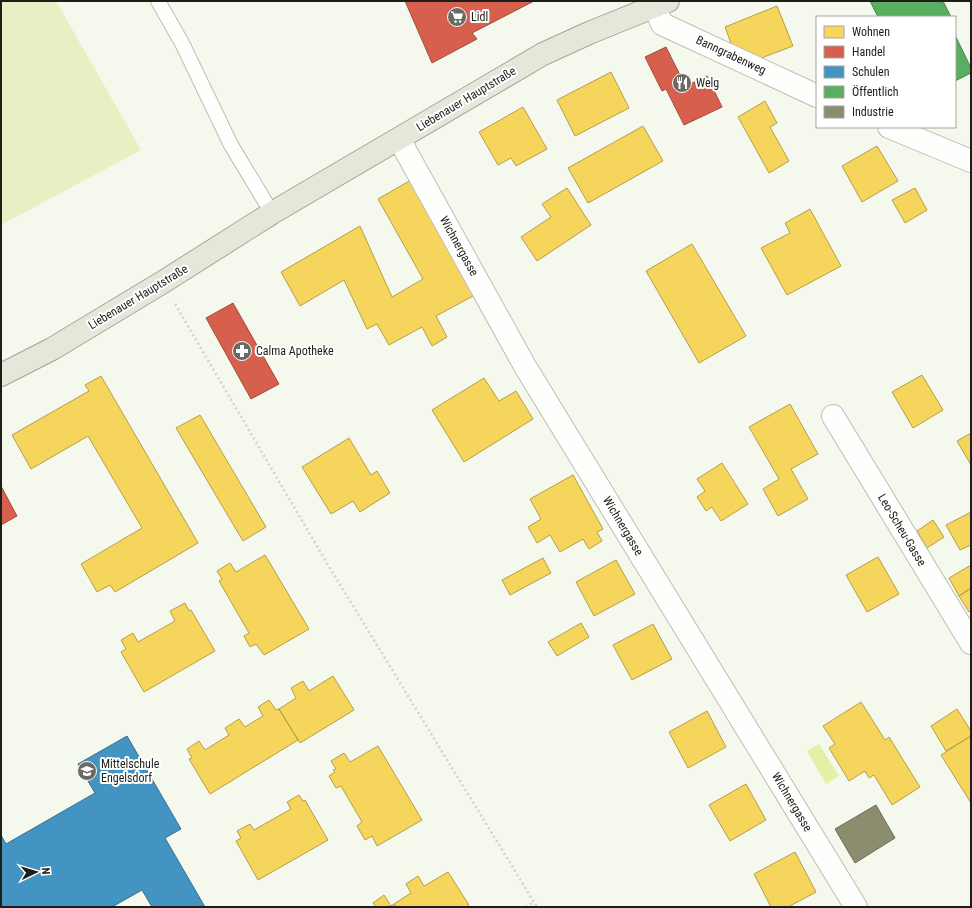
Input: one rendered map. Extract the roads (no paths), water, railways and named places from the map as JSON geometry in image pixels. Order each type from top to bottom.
[{"type":"main road","name":"Liebenauer Hauptstraße","points":[[1,375],[52,349],[163,282],[272,213],[543,54],[589,32],[661,4]]},
{"type":"street","name":"Banngrabenweg","points":[[661,4],[662,24],[816,96]]},
{"type":"street","points":[[891,128],[971,161]]},
{"type":"street","name":"Wichnergasse","points":[[399,139],[526,368],[856,907]]},
{"type":"street","name":"Leo-Scheu-Gasse","points":[[834,416],[971,643]]},
{"type":"lane","points":[[158,1],[182,43],[231,145],[272,213]]},
{"type":"place","name":"Lidl","points":[[457,17]]},
{"type":"place","name":"Welg","points":[[682,83]]},
{"type":"place","name":"Calma Apotheke","points":[[242,351]]},
{"type":"place","name":"Mittelschule Engelsdorf","points":[[87,771]]}]
